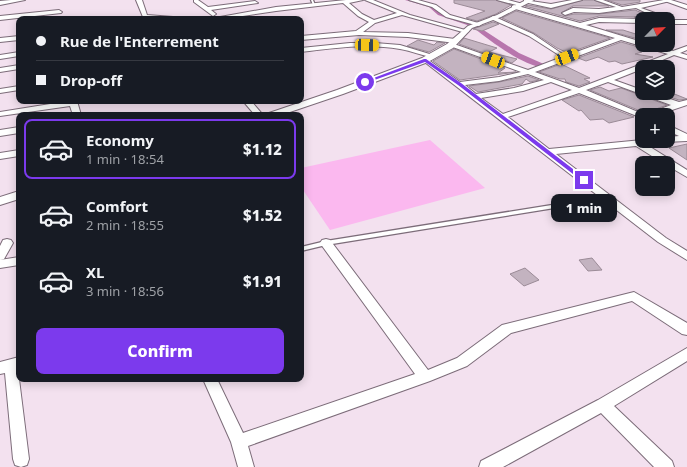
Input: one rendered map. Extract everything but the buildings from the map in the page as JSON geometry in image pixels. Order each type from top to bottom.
[{"type":"street","points":[[0,3],[22,0]]},
{"type":"street","points":[[139,0],[145,16]]},
{"type":"street","points":[[235,16],[278,11],[313,2],[360,0]]},
{"type":"street","points":[[368,0],[418,20],[466,31]]},
{"type":"street","points":[[412,0],[434,6],[448,16],[479,24]]},
{"type":"street","points":[[500,0],[551,6],[579,0]]},
{"type":"street","points":[[598,0],[636,12]]},
{"type":"street","points":[[633,0],[641,5]]},
{"type":"street","points":[[196,1],[216,16]]},
{"type":"street","points":[[347,1],[360,15],[373,22]]},
{"type":"street","points":[[565,13],[573,10],[593,12],[666,1],[687,7]]},
{"type":"street","points":[[207,9],[255,3]]},
{"type":"street","points":[[281,112],[340,92],[429,58],[454,43],[466,31],[523,3],[580,25],[635,43]]},
{"type":"street","points":[[679,5],[687,4]]},
{"type":"street","points":[[641,5],[638,8],[644,12]]},
{"type":"street","points":[[553,10],[599,20],[635,21]]},
{"type":"street","points":[[20,16],[59,12]]},
{"type":"street","points":[[353,44],[356,33],[373,22],[402,14]]},
{"type":"street","points":[[0,18],[16,16]]},
{"type":"street","points":[[493,18],[531,35],[559,54],[567,57]]},
{"type":"street","points":[[580,25],[599,20]]},
{"type":"street","points":[[0,24],[16,22]]},
{"type":"street","points":[[675,22],[687,22]]},
{"type":"street","points":[[304,38],[356,33],[408,35],[454,43],[579,90],[635,113]]},
{"type":"street","points":[[0,40],[16,38]]},
{"type":"street","points":[[459,84],[499,79],[528,72],[620,38]]},
{"type":"street","points":[[304,50],[353,44],[400,47],[429,58],[501,117],[662,240],[687,256]]},
{"type":"street","points":[[501,117],[608,80],[687,48]]},
{"type":"street","points":[[667,52],[687,57]]},
{"type":"street","points":[[0,57],[16,54]]},
{"type":"street","points":[[0,70],[16,67]]},
{"type":"street","points":[[475,96],[516,90],[539,85],[551,80]]},
{"type":"street","points":[[608,80],[635,90]]},
{"type":"street","points":[[0,91],[16,88]]},
{"type":"street","points":[[669,100],[683,104]]},
{"type":"street","points":[[0,114],[61,104]]},
{"type":"street","points":[[249,104],[256,112]]},
{"type":"street","points":[[671,108],[683,104]]},
{"type":"street","points":[[0,133],[16,130]]},
{"type":"street","points":[[675,132],[687,138]]},
{"type":"street","points":[[675,139],[687,138]]},
{"type":"street","points":[[548,152],[635,143]]},
{"type":"street","points":[[646,148],[687,174]]},
{"type":"street","points":[[0,156],[16,153]]},
{"type":"street","points":[[0,201],[16,196]]},
{"type":"street","points":[[0,256],[7,243]]},
{"type":"street","points":[[326,243],[425,377]]},
{"type":"street","points":[[0,264],[16,261]]},
{"type":"street","points":[[239,442],[425,377],[462,362],[507,329],[634,296],[687,330]]},
{"type":"street","points":[[487,467],[603,405],[687,354]]},
{"type":"street","points":[[10,365],[20,459]]},
{"type":"street","points":[[211,382],[239,442],[246,467]]},
{"type":"street","points":[[603,405],[666,467]]},
{"type":"lane","points":[[304,248],[326,243],[608,198]]},
{"type":"shaded area","points":[[430,140],[485,188],[330,230],[304,191],[304,167]]},
{"type":"waterway","points":[[408,0],[431,6],[440,14],[470,24]]},
{"type":"waterway","points":[[477,28],[516,55],[542,65]]},
{"type":"route","points":[[365,82],[425,60],[459,84],[584,180]]}]
